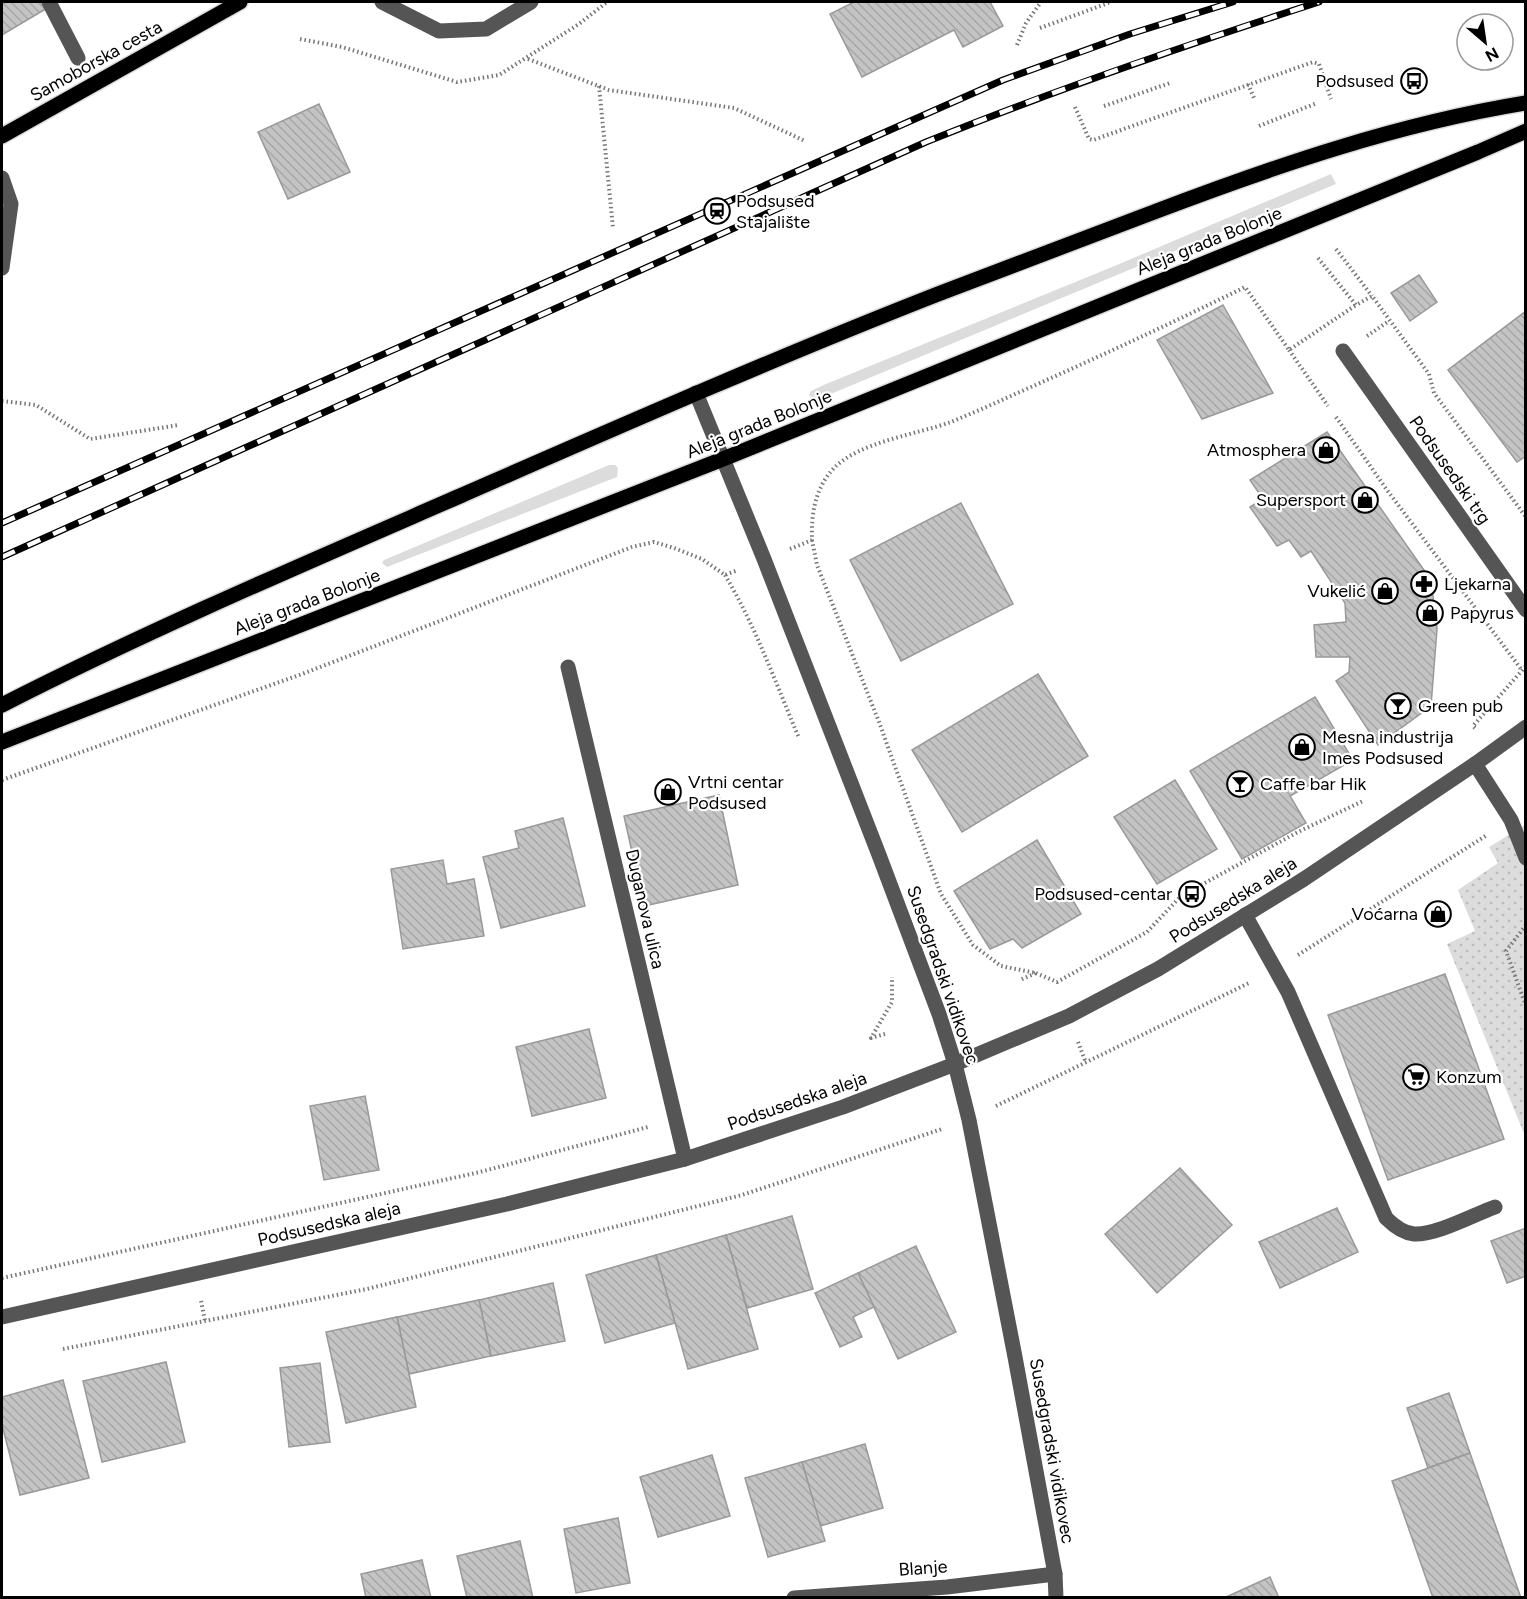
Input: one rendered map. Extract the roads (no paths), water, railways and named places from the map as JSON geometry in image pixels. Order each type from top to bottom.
[{"type":"main road","name":"Samoborska cesta","points":[[2,136],[240,2]]},
{"type":"main road","name":"Aleja grada Bolonje","points":[[2,705],[128,644],[352,543],[821,340],[1020,262],[1328,149],[1418,124],[1526,103]]},
{"type":"main road","name":"Aleja grada Bolonje","points":[[2,741],[723,459],[1478,152],[1526,130]]},
{"type":"street","points":[[49,2],[78,58]]},
{"type":"street","points":[[382,2],[439,31],[486,29],[531,2]]},
{"type":"street","points":[[2,177],[11,204],[2,268]]},
{"type":"street","name":"Podsusedski trg","points":[[1343,351],[1526,610]]},
{"type":"street","name":"Susedgradski vidikovec","points":[[696,393],[764,559],[939,1014],[955,1064],[1016,1357],[1055,1574],[1056,1598]]},
{"type":"street","name":"Duganova ulica","points":[[568,667],[685,1159]]},
{"type":"street","name":"Podsusedska aleja","points":[[2,1317],[507,1204],[685,1159],[843,1107],[955,1064],[1069,1016],[1113,994],[1304,879],[1526,727]]},
{"type":"street","points":[[1475,764],[1510,820],[1526,858]]},
{"type":"street","points":[[1245,915],[1288,992],[1386,1218],[1398,1229],[1414,1234],[1435,1230],[1495,1207]]},
{"type":"street","name":"Blanje","points":[[794,1598],[947,1587],[1055,1574]]},
{"type":"railway","points":[[2,523],[1003,80],[1130,34],[1233,2]]},
{"type":"railway","points":[[2,557],[926,142],[1122,68],[1319,2]]},
{"type":"place","name":"Podsused","points":[[1414,81]]},
{"type":"place","name":"Podsused Stajalište","points":[[717,211]]},
{"type":"place","name":"Atmosphera","points":[[1326,450]]},
{"type":"place","name":"Supersport","points":[[1365,500]]},
{"type":"place","name":"Ljekarna","points":[[1424,584]]},
{"type":"place","name":"Vukelić","points":[[1385,591]]},
{"type":"place","name":"Papyrus","points":[[1430,613]]},
{"type":"place","name":"Green pub","points":[[1398,706]]},
{"type":"place","name":"Mesna industrija Imes Podsused","points":[[1302,747]]},
{"type":"place","name":"Caffe bar Hik","points":[[1240,784]]},
{"type":"place","name":"Vrtni centar Podsused","points":[[668,792]]},
{"type":"place","name":"Podsused-centar","points":[[1192,894]]},
{"type":"place","name":"Voćarna","points":[[1438,914]]},
{"type":"place","name":"Konzum","points":[[1416,1077]]}]
